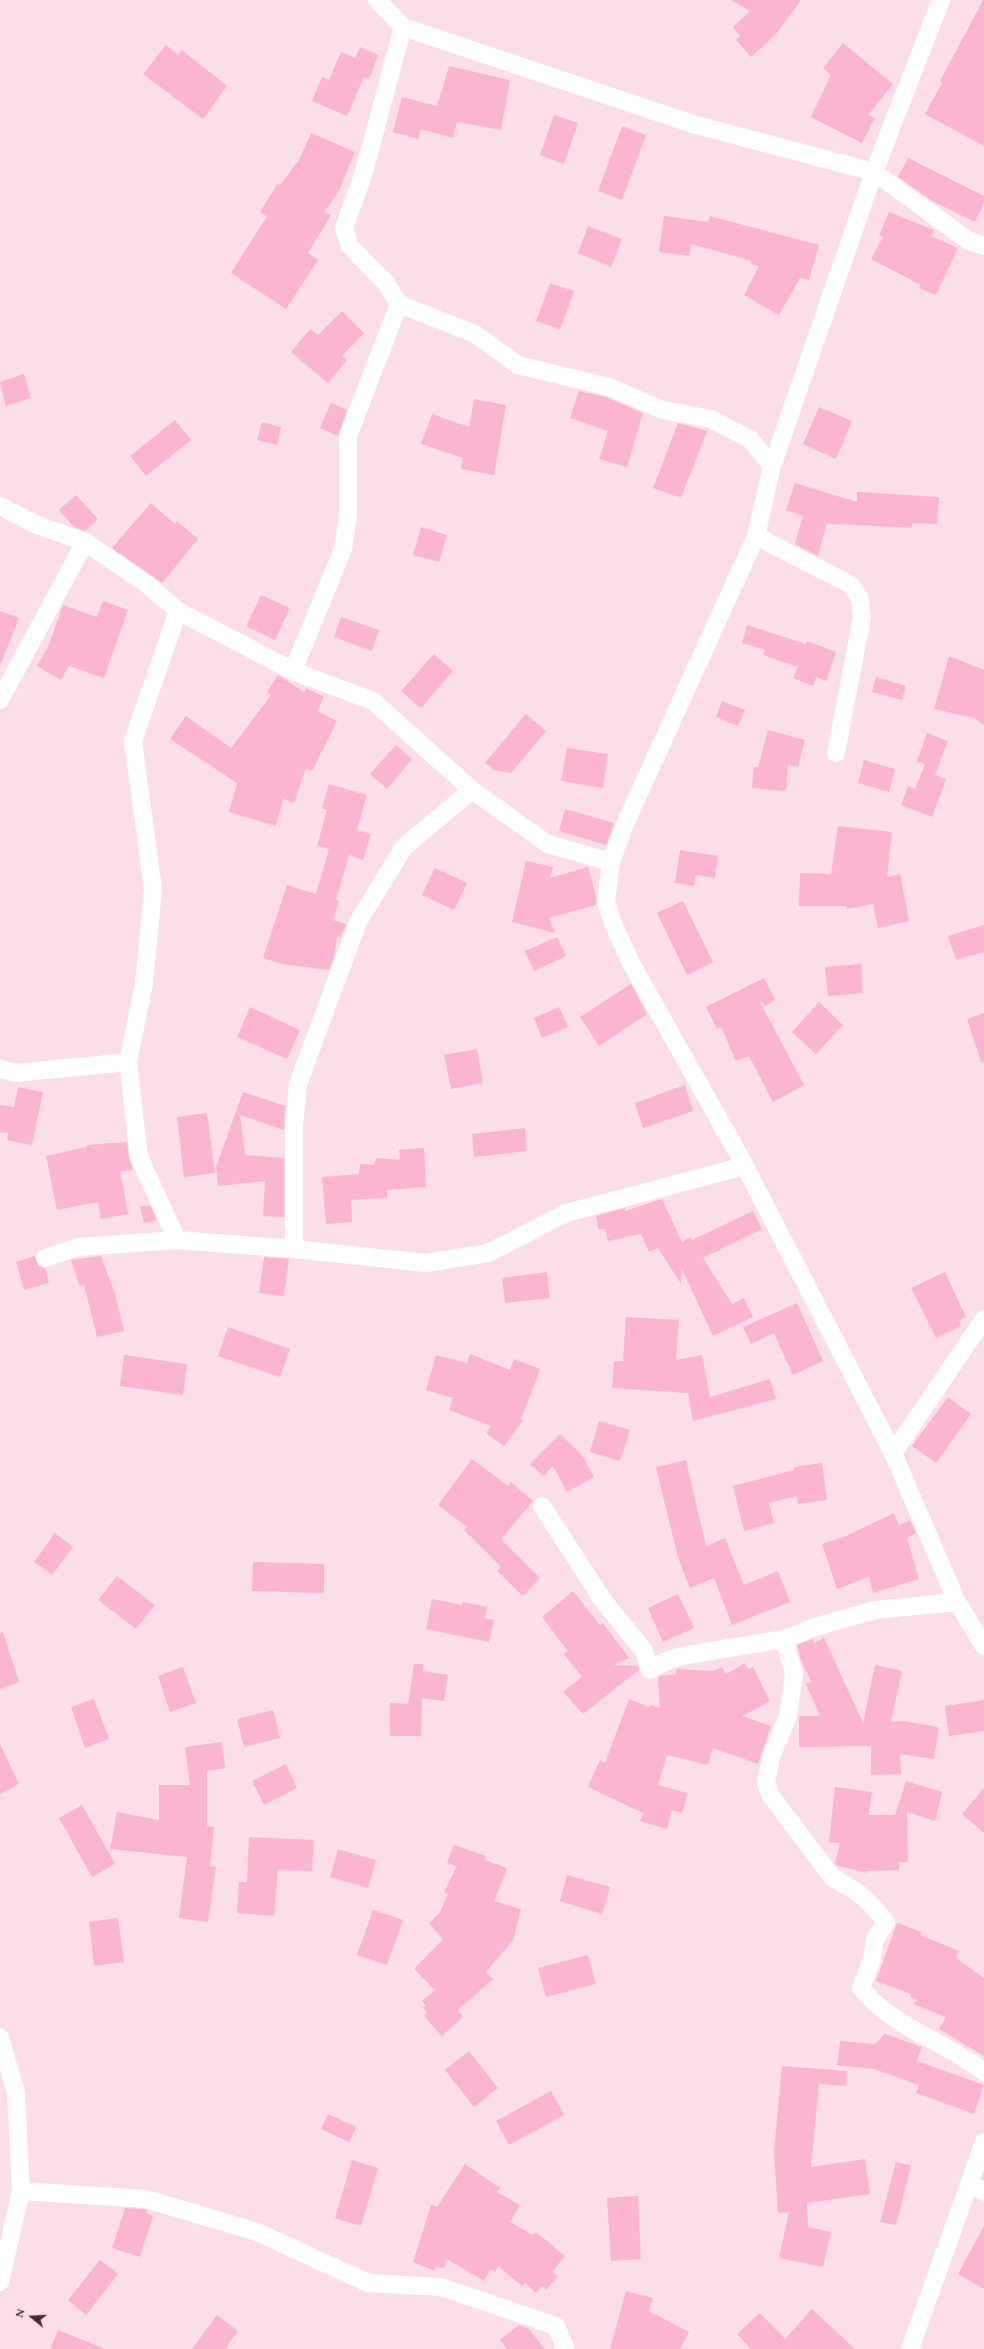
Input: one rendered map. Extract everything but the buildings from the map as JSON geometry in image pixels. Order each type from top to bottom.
[{"type":"street","points":[[377,0],[403,27],[693,124],[874,172],[969,241],[984,246]]},
{"type":"street","points":[[941,0],[874,172],[772,466],[756,536],[626,822],[611,862],[606,902],[631,963],[745,1166],[893,1453],[957,1602],[984,1646]]},
{"type":"street","points":[[403,27],[363,175],[344,228],[350,246],[386,283],[399,304],[475,334],[518,365],[609,387],[663,410],[711,419],[750,439],[772,466]]},
{"type":"street","points":[[293,671],[343,549],[348,515],[348,436],[399,304]]},
{"type":"street","points":[[0,506],[35,524],[85,542],[147,584],[178,611],[293,671],[373,701],[472,790],[548,844],[611,862]]},
{"type":"street","points":[[756,536],[851,585],[860,599],[862,617],[836,753]]},
{"type":"street","points":[[0,700],[85,542]]},
{"type":"street","points":[[178,611],[133,741],[153,889],[144,984],[128,1062],[139,1157],[178,1240]]},
{"type":"street","points":[[294,1249],[294,1126],[298,1084],[358,922],[404,848],[472,790]]},
{"type":"street","points":[[0,1069],[15,1073],[128,1062]]},
{"type":"street","points":[[46,1258],[78,1247],[178,1240],[294,1249],[426,1263],[488,1253],[566,1213],[745,1166]]},
{"type":"street","points":[[893,1453],[984,1319]]},
{"type":"street","points":[[542,1506],[602,1598],[644,1651],[650,1670],[664,1662],[681,1656],[784,1639],[816,1627],[875,1610],[957,1602]]},
{"type":"street","points":[[784,1639],[794,1674],[788,1716],[771,1757],[766,1783],[771,1796],[832,1877],[857,1892],[871,1904],[886,1922],[875,1939],[871,1962],[861,1988],[874,2004],[920,2034],[953,2051],[984,2072]]},
{"type":"street","points":[[0,2038],[16,2093],[21,2191],[3,2258],[0,2282]]},
{"type":"street","points":[[910,2349],[977,2187],[984,2142]]},
{"type":"street","points":[[21,2191],[146,2199],[257,2232],[368,2283],[441,2287],[556,2326],[566,2349]]}]
